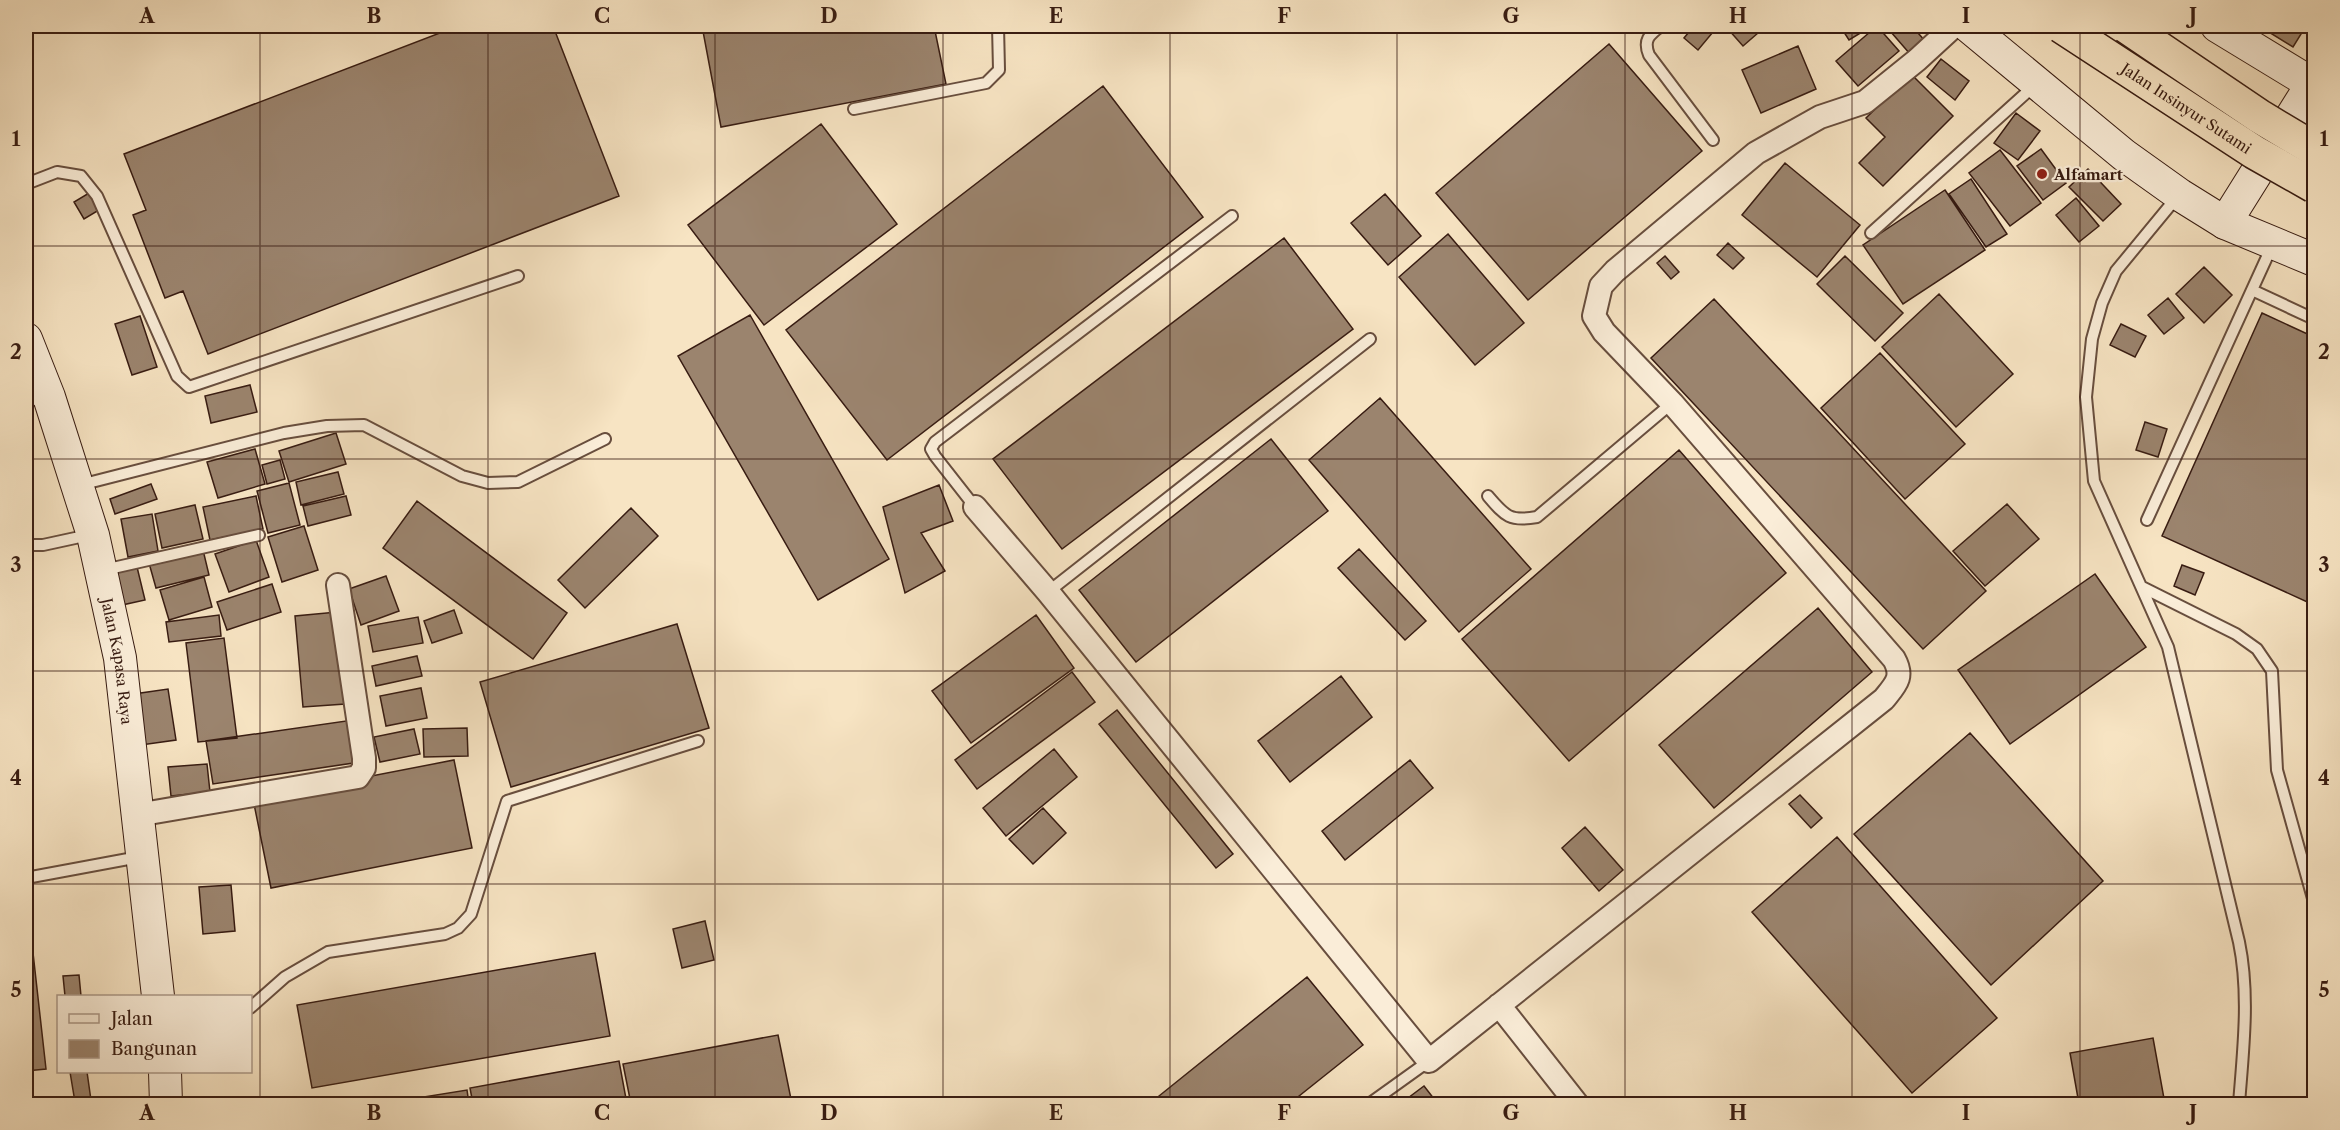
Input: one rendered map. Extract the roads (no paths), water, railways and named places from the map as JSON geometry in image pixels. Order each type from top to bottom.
[{"type":"highway","name":"Jalan Insinyur Sutami","points":[[2061,26],[2254,153],[2314,186]]},
{"type":"highway","points":[[2126,26],[2259,117],[2314,149]]},
{"type":"main road","points":[[1968,26],[2124,155],[2180,195],[2225,223],[2314,260]]},
{"type":"main road","points":[[2217,26],[2313,84],[2225,223]]},
{"type":"main road","name":"Jalan Kapasa Raya","points":[[26,339],[37,399],[77,485],[93,534],[120,658],[158,995]]},
{"type":"main road","points":[[165,1073],[166,1104]]},
{"type":"street","points":[[975,507],[1048,592],[1429,1061],[1884,699],[1900,678],[1900,669],[1894,659],[1672,403],[1604,332],[1594,316],[1601,286],[1615,271],[1756,153],[1820,117],[1865,102],[1917,60],[1954,26]]},
{"type":"street","points":[[137,815],[358,777],[362,774],[364,758],[338,585]]},
{"type":"street","points":[[1499,1005],[1577,1104]]},
{"type":"lane","points":[[854,109],[986,83],[995,77],[999,70],[998,26]]},
{"type":"lane","points":[[1661,26],[1648,36],[1645,45],[1649,55],[1713,140]]},
{"type":"lane","points":[[1871,233],[2037,82]]},
{"type":"lane","points":[[26,184],[57,172],[81,176],[97,196],[177,376],[189,387],[518,276]]},
{"type":"lane","points":[[2180,195],[2116,271],[2102,303],[2092,339],[2087,386],[2094,481],[2168,647],[2243,962],[2244,1030],[2239,1104]]},
{"type":"lane","points":[[975,507],[935,456],[931,449],[934,442],[1232,216]]},
{"type":"lane","points":[[2147,520],[2273,243]]},
{"type":"lane","points":[[2252,290],[2314,319]]},
{"type":"lane","points":[[1048,592],[1370,339]]},
{"type":"lane","points":[[1488,496],[1503,514],[1519,521],[1537,517],[1672,403]]},
{"type":"lane","points":[[77,485],[284,434],[327,426],[364,425],[462,476],[488,483],[518,482],[605,439]]},
{"type":"lane","points":[[26,544],[43,545],[93,534]]},
{"type":"lane","points":[[101,571],[259,535]]},
{"type":"lane","points":[[2142,587],[2236,634],[2257,649],[2272,671],[2277,770],[2314,902]]},
{"type":"lane","points":[[252,1006],[285,976],[328,952],[445,934],[458,928],[471,914],[507,801],[698,741]]},
{"type":"lane","points":[[26,878],[142,857]]},
{"type":"lane","points":[[1369,1104],[1429,1061]]},
{"type":"place","name":"Alfamart","points":[[2042,174]]}]
